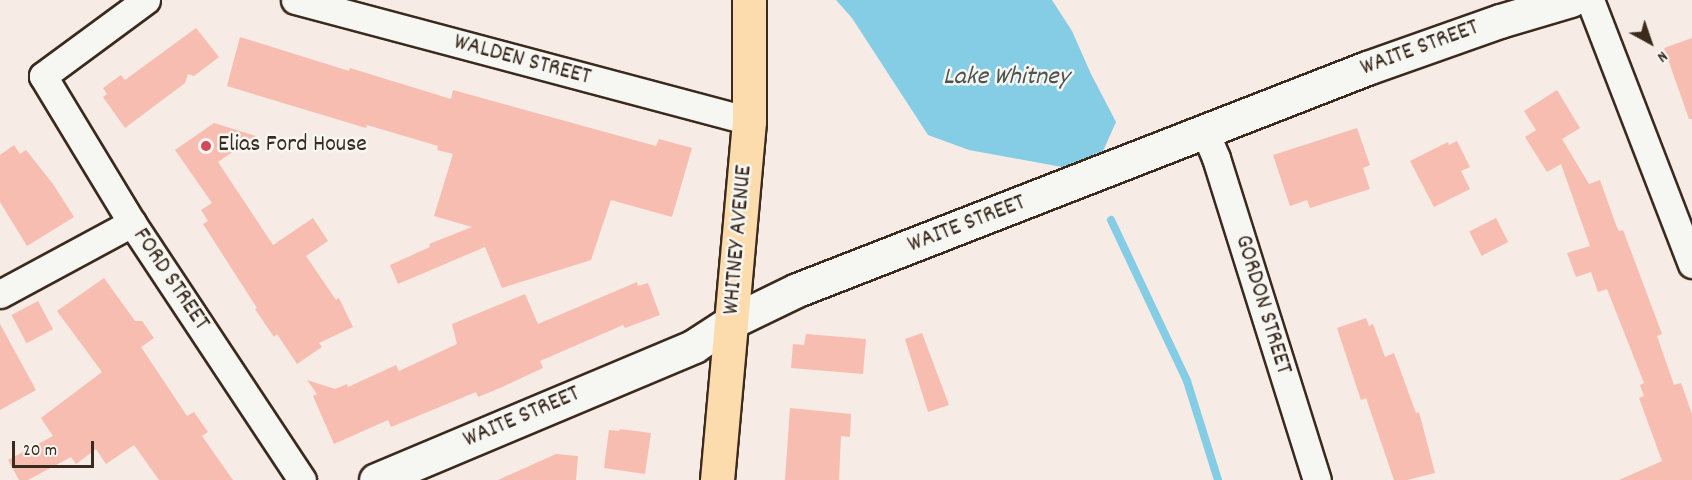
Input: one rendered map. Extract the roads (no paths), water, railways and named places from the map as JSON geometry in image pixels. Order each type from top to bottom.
[{"type":"main road","name":"WHITNEY AVENUE","points":[[717,480],[749,121],[749,0]]},
{"type":"street","name":"FORD STREET","points":[[146,0],[44,76],[132,223],[302,480]]},
{"type":"street","name":"WALDEN STREET","points":[[295,0],[749,121]]},
{"type":"street","name":"WAITE STREET","points":[[376,480],[694,346],[732,322],[797,290],[1448,38],[1571,0]]},
{"type":"street","points":[[1590,0],[1692,264]]},
{"type":"street","name":"GORDON STREET","points":[[1205,132],[1216,158],[1317,480]]},
{"type":"street","points":[[0,294],[132,223]]},
{"type":"water","name":"Lake Whitney","points":[[836,0],[1052,0],[1072,31],[1116,122],[1103,151],[1062,167],[969,150],[928,135],[852,18]]},
{"type":"waterway","points":[[1111,220],[1187,381],[1218,480]]},
{"type":"place","name":"Elias Ford House","points":[[206,146]]}]
